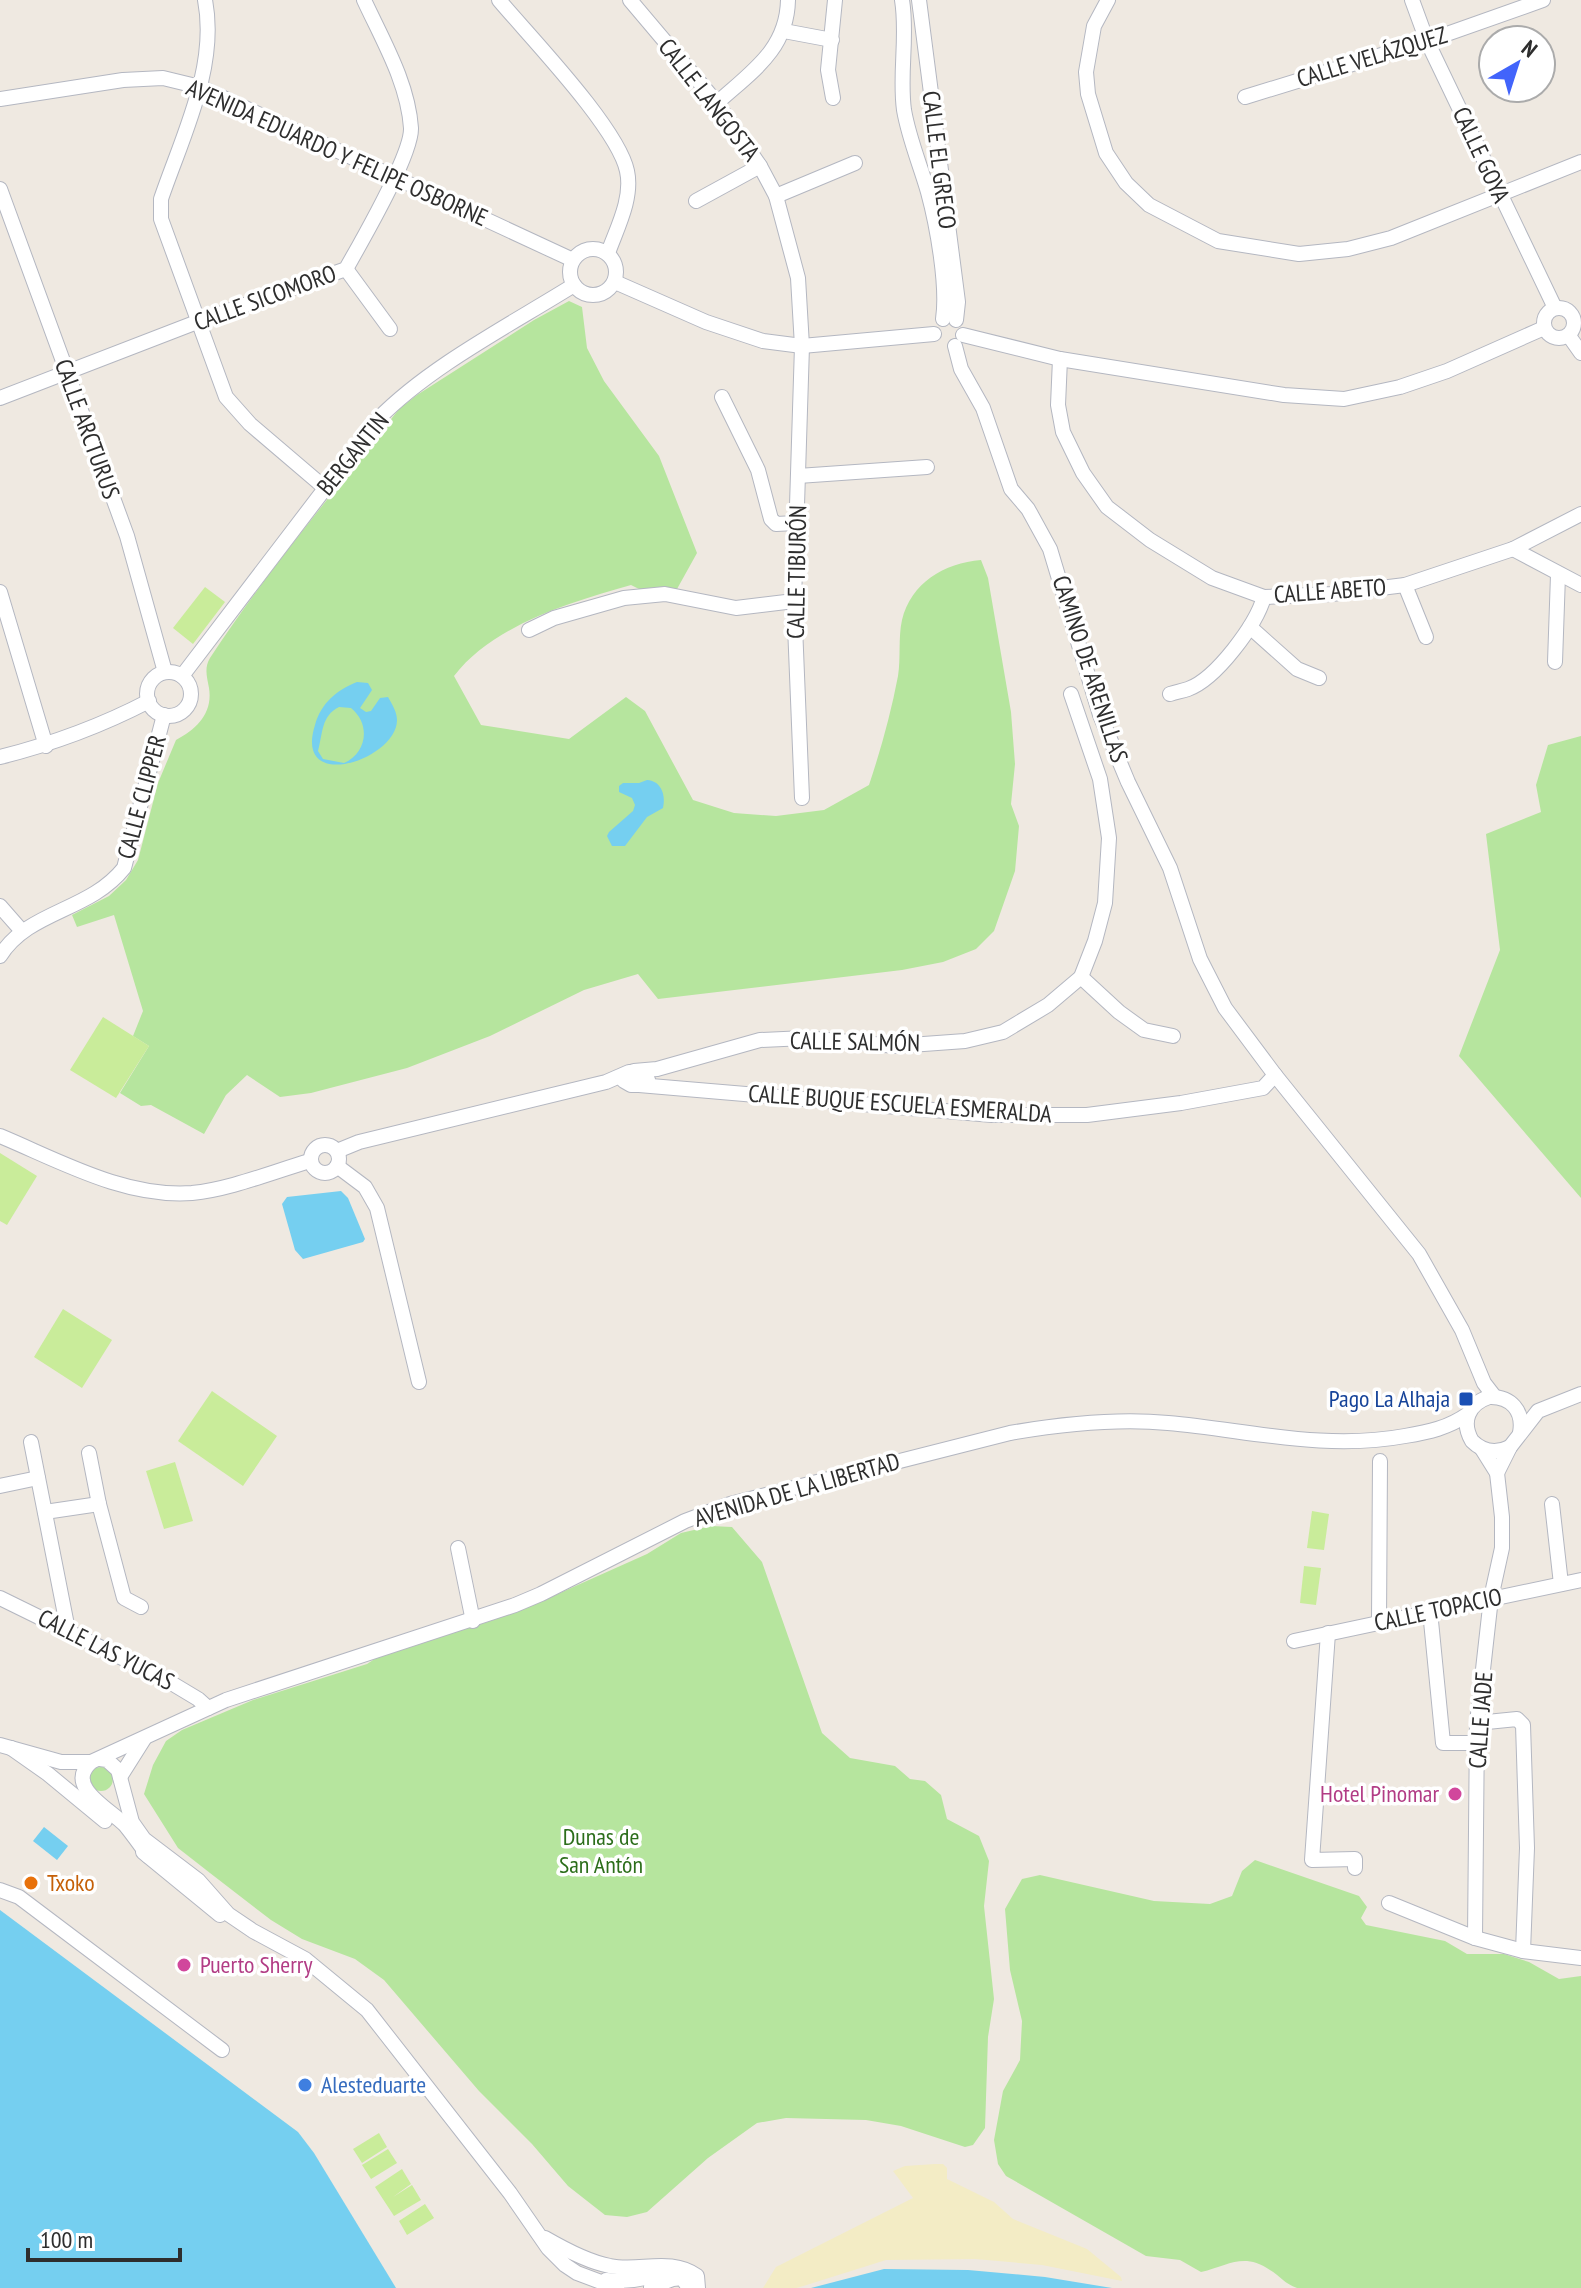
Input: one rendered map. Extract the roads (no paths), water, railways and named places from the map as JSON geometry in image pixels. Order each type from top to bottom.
[{"type":"street","points":[[205,0],[207,43],[200,87],[161,199],[161,219],[226,397],[250,424],[325,488]]},
{"type":"street","name":"CALLE SICOMORO","points":[[0,398],[346,269],[396,176],[412,131],[402,83],[364,0]]},
{"type":"street","points":[[499,0],[584,100],[619,148],[628,172],[626,203],[608,253]]},
{"type":"street","name":"CALLE LANGOSTA","points":[[630,0],[717,103],[760,166],[776,196],[798,278],[802,346]]},
{"type":"street","points":[[717,103],[757,67],[784,31],[788,0]]},
{"type":"street","points":[[833,98],[828,70],[835,0]]},
{"type":"street","points":[[902,0],[903,106],[935,223],[949,320],[963,329],[959,340]]},
{"type":"street","name":"CALLE EL GRECO","points":[[919,0],[958,302],[949,320]]},
{"type":"street","points":[[1108,0],[1094,26],[1086,72],[1088,94],[1106,153],[1126,183],[1149,205],[1218,241],[1299,254],[1348,249],[1391,238],[1581,162]]},
{"type":"street","name":"CALLE GOYA","points":[[1412,0],[1427,41],[1555,308]]},
{"type":"street","name":"CALLE VELÁZQUEZ","points":[[1245,97],[1427,41],[1543,0]]},
{"type":"street","points":[[784,31],[832,40]]},
{"type":"street","name":"AVENIDA EDUARDO Y FELIPE OSBORNE","points":[[0,99],[123,80],[163,78],[200,87],[573,260]]},
{"type":"street","points":[[776,196],[855,163]]},
{"type":"street","points":[[696,201],[760,166]]},
{"type":"street","name":"CALLE ARCTURUS","points":[[0,190],[127,536],[165,672]]},
{"type":"street","points":[[592,248],[608,253],[616,266],[615,282],[600,295],[581,292],[570,277],[573,260],[592,248]]},
{"type":"street","points":[[346,269],[390,329]]},
{"type":"street","points":[[615,282],[706,322],[763,341],[802,346],[934,334]]},
{"type":"street","name":"BERGANTIN","points":[[182,676],[378,419],[396,401],[426,378],[574,285]]},
{"type":"street","points":[[1544,328],[1547,314],[1555,308],[1568,310],[1577,316],[1569,336]]},
{"type":"street","points":[[949,320],[936,325],[934,334],[941,345],[959,340],[1284,395],[1344,399],[1400,387],[1447,371],[1544,328]]},
{"type":"street","points":[[1544,328],[1554,338],[1569,336]]},
{"type":"street","points":[[1569,336],[1581,353]]},
{"type":"street","name":"CAMINO DE ARENILLAS","points":[[959,340],[961,369],[983,408],[1011,489],[1028,509],[1050,549],[1100,715],[1128,782],[1170,868],[1200,959],[1225,1008],[1419,1254],[1462,1330],[1487,1393]]},
{"type":"street","name":"CALLE TIBURÓN","points":[[802,346],[794,601],[802,798]]},
{"type":"street","name":"CALLE ABETO","points":[[1060,359],[1058,405],[1063,432],[1083,473],[1107,507],[1150,540],[1212,578],[1264,597],[1332,594],[1405,585],[1513,549],[1581,514]]},
{"type":"street","points":[[722,397],[758,470],[771,519],[776,524],[796,523]]},
{"type":"street","points":[[798,476],[927,467]]},
{"type":"street","points":[[1513,549],[1581,585]]},
{"type":"street","points":[[1555,662],[1558,575]]},
{"type":"street","points":[[1405,585],[1426,637]]},
{"type":"street","points":[[0,592],[46,746]]},
{"type":"street","points":[[529,630],[554,618],[624,598],[665,594],[736,608],[794,601]]},
{"type":"street","points":[[1170,694],[1191,688],[1241,642],[1264,597]]},
{"type":"street","points":[[1250,627],[1297,669],[1319,678]]},
{"type":"street","points":[[165,672],[182,676],[190,687],[188,706],[177,714],[157,712],[149,701],[149,687],[158,675],[165,672]]},
{"type":"street","name":"CALLE SALMÓN","points":[[643,1079],[760,1040],[805,1038],[896,1046],[965,1041],[1003,1032],[1048,1005],[1081,977],[1105,903],[1109,838],[1100,779],[1071,694]]},
{"type":"street","points":[[0,757],[46,746],[149,701]]},
{"type":"street","name":"CALLE CLIPPER","points":[[0,956],[21,930],[85,900],[111,884],[124,868],[164,715]]},
{"type":"street","points":[[0,906],[21,930]]},
{"type":"street","points":[[1081,977],[1144,1030],[1173,1036]]},
{"type":"street","name":"CALLE BUQUE ESCUELA ESMERALDA","points":[[337,1159],[359,1142],[606,1082],[643,1079],[992,1115],[1087,1115],[1263,1088],[1275,1075]]},
{"type":"street","points":[[0,1136],[115,1184],[156,1191],[192,1193],[310,1161]]},
{"type":"street","points":[[310,1161],[312,1151],[320,1145],[330,1145],[337,1159],[365,1187],[377,1208],[419,1382]]},
{"type":"street","points":[[310,1161],[319,1172],[330,1173],[337,1159]]},
{"type":"street","points":[[1538,1411],[1513,1405],[1487,1393],[1471,1407],[1466,1423],[1497,1473],[1510,1447],[1538,1411],[1581,1394]]},
{"type":"street","points":[[1513,1405],[1521,1418],[1520,1433]]},
{"type":"street","name":"AVENIDA DE LA LIBERTAD","points":[[95,1761],[208,1708],[382,1648],[473,1621],[541,1594],[685,1521],[730,1504],[1010,1433],[1075,1423],[1138,1421],[1324,1443],[1373,1441],[1438,1430],[1468,1414]]},
{"type":"street","name":"AVENIDA DE LA LIBERTAD","points":[[1438,1430],[1460,1435],[1477,1445]]},
{"type":"street","points":[[31,1442],[68,1630]]},
{"type":"street","points":[[1477,1445],[1496,1452],[1510,1447]]},
{"type":"street","points":[[89,1453],[124,1598],[141,1607]]},
{"type":"street","points":[[1379,1622],[1380,1461]]},
{"type":"street","name":"CALLE JADE","points":[[1475,1938],[1477,1723],[1491,1598],[1502,1548],[1497,1473]]},
{"type":"street","points":[[0,1486],[38,1478]]},
{"type":"street","points":[[45,1512],[99,1504]]},
{"type":"street","points":[[1552,1504],[1561,1584]]},
{"type":"street","points":[[458,1548],[473,1621]]},
{"type":"street","name":"CALLE TOPACIO","points":[[1294,1641],[1581,1580]]},
{"type":"street","name":"CALLE LAS YUCAS","points":[[0,1598],[184,1690],[208,1708]]},
{"type":"street","points":[[1430,1611],[1443,1743],[1477,1743]]},
{"type":"street","points":[[1328,1633],[1312,1860],[1355,1859],[1355,1868]]},
{"type":"street","points":[[1477,1723],[1517,1719],[1523,1725],[1527,1848],[1523,1951]]},
{"type":"street","points":[[89,1793],[107,1797],[113,1793],[144,1739]]},
{"type":"street","points":[[5,1746],[61,1762],[114,1764],[138,1832],[198,1880],[228,1914],[253,1931]]},
{"type":"street","points":[[5,1746],[25,1758],[215,1912],[305,1959],[367,2010],[548,2248],[565,2265],[617,2288]]},
{"type":"street","points":[[25,1758],[51,1767],[89,1793],[123,1823],[148,1856]]},
{"type":"street","points":[[89,1793],[82,1778],[86,1767],[95,1761]]},
{"type":"street","points":[[0,1890],[19,1897],[222,2050]]},
{"type":"street","points":[[1389,1903],[1475,1938],[1523,1951],[1581,1958]]},
{"type":"street","points":[[541,2235],[608,2266],[687,2269],[697,2276],[698,2288]]},
{"type":"street","points":[[590,2278],[629,2282],[673,2267]]},
{"type":"street","points":[[643,2288],[682,2278],[689,2288]]},
{"type":"water","points":[[368,683],[372,690],[360,708],[366,712],[371,711],[380,698],[388,697],[397,720],[393,735],[381,747],[348,763],[331,764],[319,759],[312,746],[315,725],[326,704],[350,685]],"holes":[[[339,707],[351,708],[362,722],[362,745],[344,763],[323,759],[318,751],[326,720]]]},
{"type":"water","points":[[647,780],[656,783],[662,790],[663,808],[647,817],[625,846],[612,846],[607,836],[609,832],[633,811],[635,805],[632,798],[619,792],[619,786]]},
{"type":"water","points":[[341,1191],[348,1198],[365,1239],[303,1259],[295,1250],[282,1204],[287,1197]]},
{"type":"water","points":[[44,1827],[68,1846],[57,1860],[33,1841]]},
{"type":"water","points":[[0,1910],[298,2132],[396,2288],[0,2288]]},
{"type":"water","points":[[884,2269],[968,2270],[1045,2277],[1112,2288],[811,2288]]},
{"type":"place","name":"Pago La Alhaja","points":[[1466,1399]]},
{"type":"place","name":"Hotel Pinomar","points":[[1455,1794]]},
{"type":"place","name":"Txoko","points":[[31,1883]]},
{"type":"place","name":"Puerto Sherry","points":[[184,1965]]},
{"type":"place","name":"Alesteduarte","points":[[305,2085]]},
{"type":"park label","name":"Dunas de San Antón","points":[[601,1851]]}]
